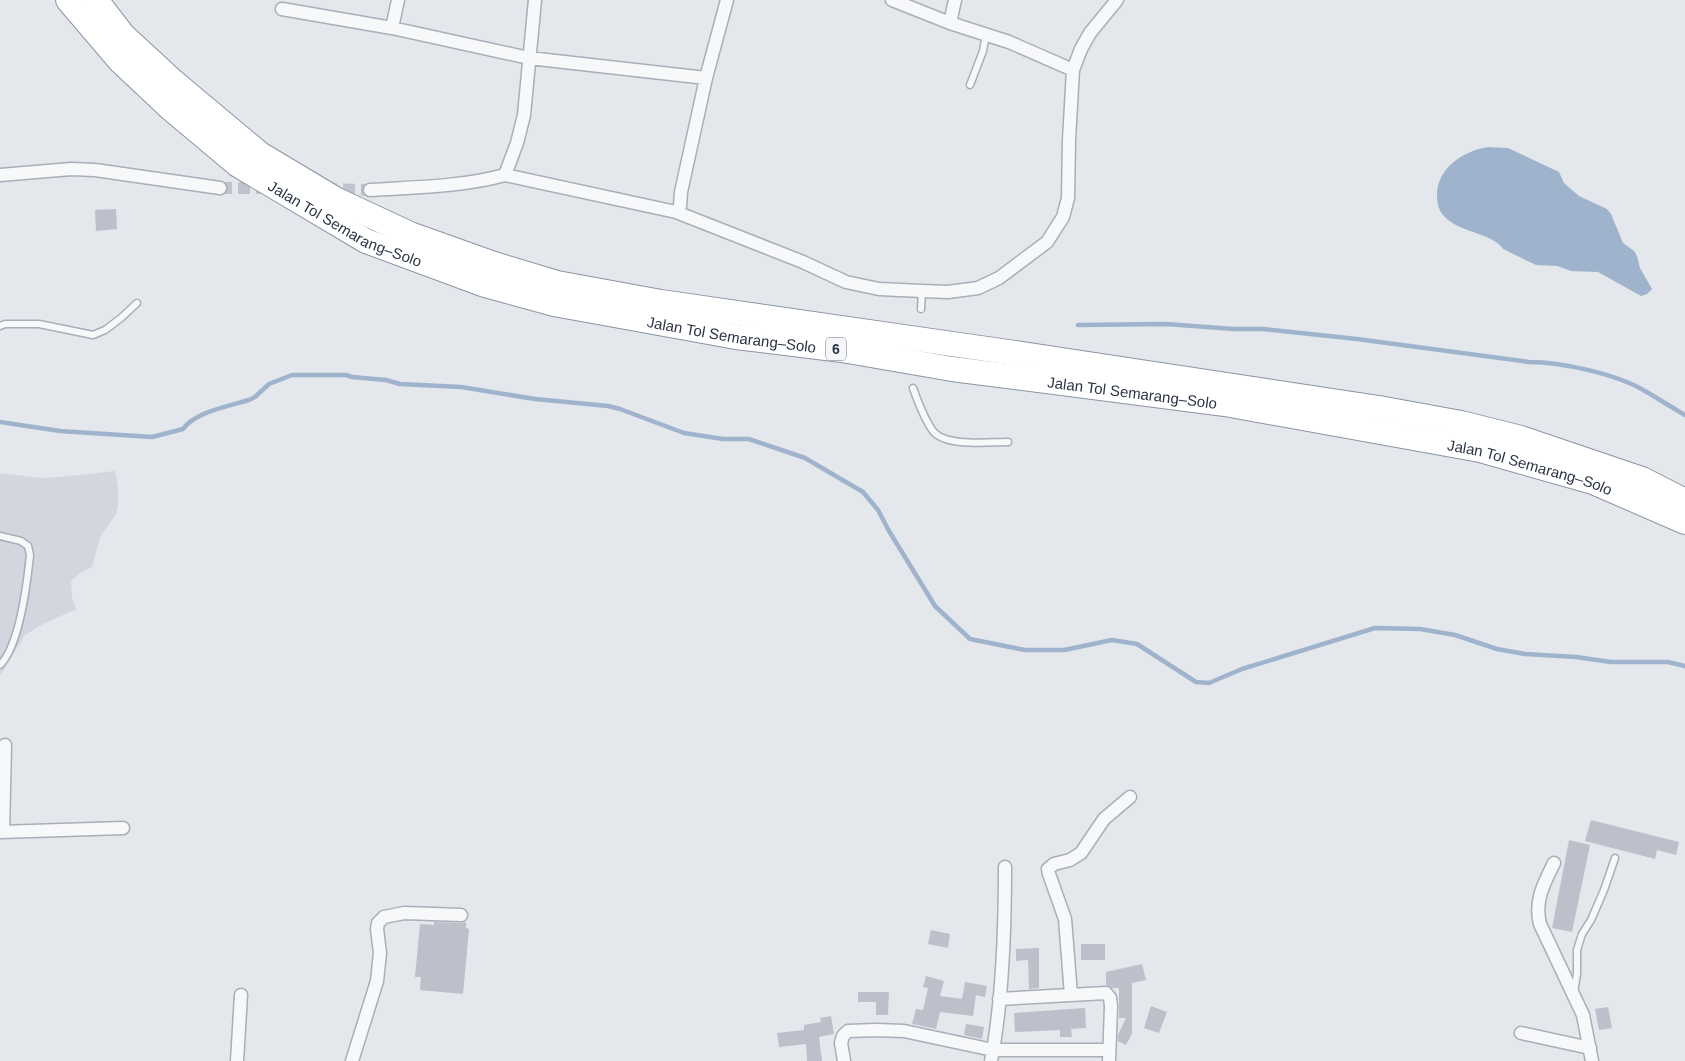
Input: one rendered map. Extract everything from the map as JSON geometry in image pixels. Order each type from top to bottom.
[{"type":"highway","name":"Jalan Tol Semarang–Solo","points":[[68,0],[120,61],[170,108],[238,165],[366,241],[485,285],[554,304],[736,337],[842,350],[952,368],[1225,404],[1480,450],[1593,482],[1685,522]]},
{"type":"highway","name":"Jalan Tol Semarang–Solo","points":[[96,0],[123,35],[174,82],[260,154],[337,200],[410,234],[494,264],[557,283],[661,302],[1379,408],[1461,423],[1521,438],[1642,479],[1685,501]]},
{"type":"street","points":[[392,28],[398,0]]},
{"type":"street","points":[[505,176],[517,143],[524,115],[535,0]]},
{"type":"street","points":[[676,212],[680,206],[683,182],[706,78],[727,0]]},
{"type":"street","points":[[892,0],[950,23],[986,34],[1073,70]]},
{"type":"street","points":[[950,23],[955,0]]},
{"type":"street","points":[[370,190],[440,186],[485,181],[505,176],[676,212],[803,262],[846,282],[879,289],[922,292],[948,292],[978,288],[998,278],[1047,242],[1063,217],[1068,198],[1073,70],[1090,33],[1117,0]]},
{"type":"street","points":[[282,9],[392,28],[529,58],[706,78]]},
{"type":"street","points":[[0,175],[70,168],[220,188]]},
{"type":"street","points":[[5,745],[2,832],[123,828]]},
{"type":"street","points":[[1071,994],[1065,919],[1048,869],[1054,864],[1070,860],[1081,853],[1104,819],[1130,798]]},
{"type":"street","points":[[1554,863],[1539,894],[1537,913],[1540,924],[1585,1020],[1592,1061]]},
{"type":"street","points":[[992,1055],[999,999],[1005,867]]},
{"type":"street","points":[[352,1061],[377,981],[380,953],[378,923],[384,917],[404,913],[461,915]]},
{"type":"street","points":[[844,1061],[841,1043],[843,1036],[848,1031],[876,1030],[904,1031],[992,1055],[1109,1055],[1110,998],[1106,993],[999,999]]},
{"type":"street","points":[[237,1061],[241,995]]},
{"type":"street","points":[[1521,1033],[1590,1048]]},
{"type":"lane","points":[[970,85],[983,51],[986,34]]},
{"type":"lane","points":[[921,309],[922,292]]},
{"type":"lane","points":[[0,326],[5,324],[39,324],[92,335],[105,330],[137,303]]},
{"type":"lane","points":[[913,388],[933,432],[941,438],[951,441],[1008,442]]},
{"type":"lane","points":[[0,536],[21,541],[28,546],[30,555],[21,614],[16,633],[10,651],[0,665]]},
{"type":"lane","points":[[1574,994],[1577,974],[1577,950],[1582,934],[1592,920],[1616,858]]},
{"type":"shaded area","points":[[115,471],[118,487],[116,514],[100,537],[92,567],[71,581],[72,597],[76,609],[43,624],[25,635],[0,676],[0,473],[41,478]]},
{"type":"water","points":[[1488,147],[1508,148],[1559,172],[1564,183],[1579,196],[1607,209],[1623,243],[1634,251],[1637,256],[1640,268],[1652,289],[1647,294],[1641,296],[1598,272],[1571,271],[1557,266],[1536,265],[1503,249],[1493,240],[1447,219],[1440,211],[1437,202],[1438,185],[1441,177],[1453,162],[1469,152]]},
{"type":"building","points":[[116,209],[117,229],[96,231],[95,210]]},
{"type":"building","points":[[1591,820],[1679,842],[1676,855],[1657,850],[1655,859],[1585,841]]},
{"type":"building","points":[[1569,840],[1590,845],[1572,932],[1552,928]]},
{"type":"building","points":[[434,922],[466,922],[466,928],[469,929],[463,994],[420,990],[421,977],[415,977],[420,924],[434,925]]},
{"type":"building","points":[[931,930],[950,934],[948,948],[928,944]]},
{"type":"building","points":[[1081,944],[1105,944],[1105,960],[1081,960]]},
{"type":"building","points":[[1039,948],[1039,988],[1029,989],[1028,960],[1016,961],[1016,949]]},
{"type":"building","points":[[1142,964],[1146,980],[1132,983],[1132,1034],[1126,1045],[1118,1041],[1118,1035],[1126,1018],[1119,1018],[1119,988],[1112,988],[1106,985],[1106,972]]},
{"type":"building","points":[[926,976],[944,981],[940,996],[962,999],[965,982],[987,986],[985,997],[976,995],[973,1016],[940,1012],[936,1029],[912,1024],[916,1009],[923,1010],[928,988],[923,987]]},
{"type":"building","points":[[858,992],[889,992],[888,1015],[876,1015],[876,1002],[858,1002]]},
{"type":"building","points":[[1151,1006],[1167,1012],[1159,1033],[1144,1028]]},
{"type":"building","points":[[1608,1007],[1612,1028],[1599,1030],[1595,1009]]},
{"type":"building","points":[[1085,1008],[1086,1028],[1071,1029],[1072,1037],[1060,1037],[1060,1030],[1015,1032],[1014,1013]]},
{"type":"building","points":[[831,1016],[834,1034],[819,1037],[822,1061],[807,1061],[806,1044],[779,1047],[777,1033],[804,1030],[804,1025],[821,1022],[820,1018]]},
{"type":"building","points":[[966,1024],[984,1027],[982,1039],[964,1035]]},
{"type":"waterway","points":[[1078,325],[1166,324],[1263,329],[1557,364],[1620,379],[1645,391],[1685,415]]},
{"type":"waterway","points":[[0,422],[60,431],[152,437],[183,429],[188,423],[204,414],[249,400],[269,384],[292,375],[346,375],[386,380],[400,384],[461,387],[535,399],[608,406],[684,433],[723,439],[749,439],[805,458],[863,492],[878,510],[935,606],[970,639],[1025,650],[1064,650],[1112,640],[1137,644],[1196,682],[1209,683],[1242,669],[1375,628],[1420,629],[1455,635],[1497,649],[1525,654],[1576,657],[1611,662],[1668,662],[1685,666]]},
{"type":"tunnel","points":[[220,188],[270,188]]},
{"type":"tunnel","points":[[325,189],[370,190]]}]
